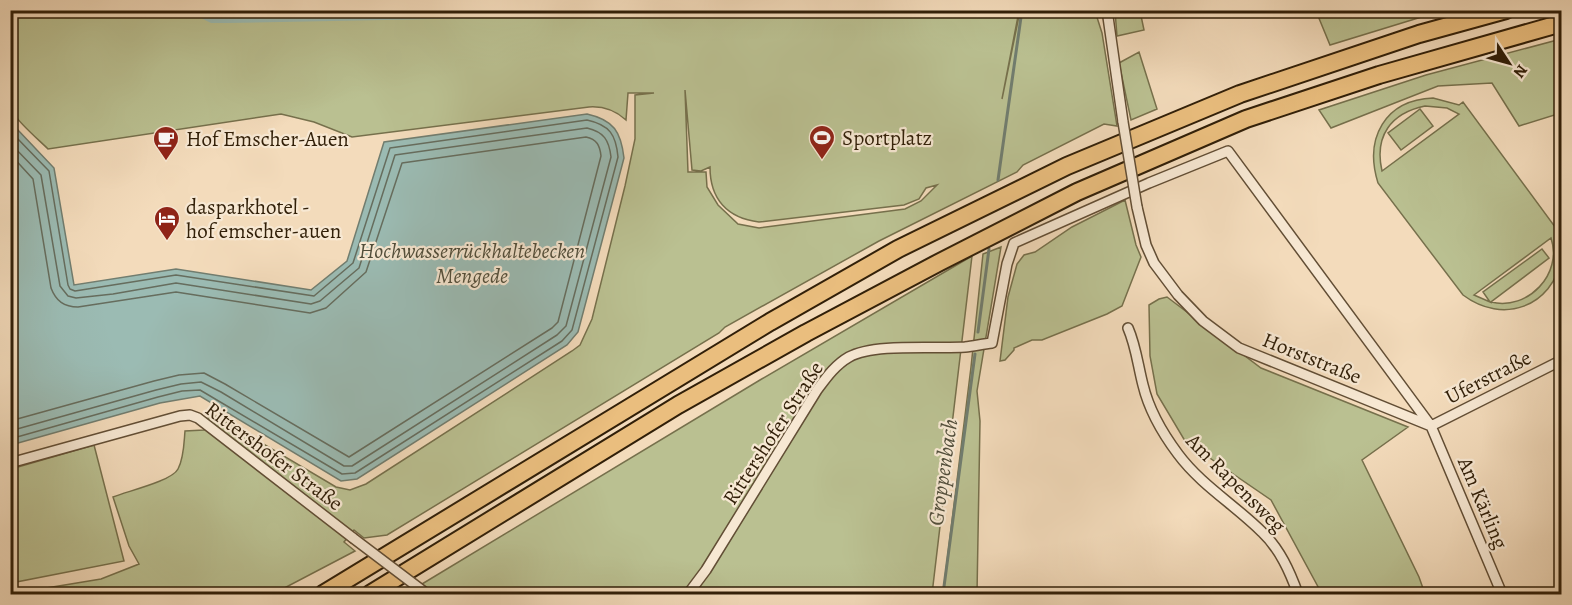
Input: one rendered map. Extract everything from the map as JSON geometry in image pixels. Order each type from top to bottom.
[{"type":"highway","points":[[323,594],[770,322],[839,281],[919,238],[1067,166],[1240,94],[1419,34],[1506,10]]},
{"type":"highway","points":[[370,594],[678,405],[919,273],[1077,192],[1246,119],[1379,75],[1562,23]]},
{"type":"highway","points":[[386,594],[435,555]]},
{"type":"highway","points":[[310,594],[343,582]]},
{"type":"street","name":"Horststraße","points":[[1107,10],[1137,207],[1146,245],[1154,262],[1178,295],[1203,321],[1239,348],[1431,426]]},
{"type":"street","name":"Rittershofer Straße","points":[[688,594],[706,570],[817,390],[841,362],[871,351],[964,347],[992,343],[1007,264],[1014,243],[1149,183],[1228,152],[1244,173]]},
{"type":"street","name":"Horststraße","points":[[1244,173],[1431,426]]},
{"type":"street","name":"Am Rapensweg","points":[[1128,328],[1133,339],[1143,388],[1157,421],[1179,455],[1209,486],[1263,532],[1282,557],[1298,594]]},
{"type":"street","name":"Uferstraße","points":[[1431,426],[1562,360]]},
{"type":"street","name":"Rittershofer Straße","points":[[10,463],[190,415],[198,418],[427,594]]},
{"type":"street","name":"Am Kärling","points":[[1431,426],[1502,594]]},
{"type":"green space","points":[[17,11],[1019,11],[1002,99],[1020,11],[1095,11],[1102,33],[1117,126],[1104,124],[1023,165],[1017,172],[879,241],[725,327],[719,333],[387,535],[364,538],[354,530],[344,542],[355,551],[273,594],[10,594],[101,579],[139,564],[129,546],[113,497],[159,482],[174,473],[181,460],[185,431],[204,430],[208,425],[208,417],[216,416],[336,487],[350,490],[366,484],[580,345],[592,319],[625,186],[635,139],[635,95],[654,93],[628,93],[626,120],[609,109],[589,107],[352,137],[314,122],[281,114],[48,149],[17,118],[12,105],[10,79]],"holes":[[[685,90],[692,170],[701,171],[710,167],[713,189],[722,205],[738,216],[759,222],[904,205],[919,199],[926,188],[937,185],[921,201],[905,209],[759,228],[738,224],[718,205],[707,187],[706,172],[688,172]]]},
{"type":"green space","points":[[1115,11],[1140,11],[1144,30],[1117,36]]},
{"type":"green space","points":[[1316,11],[1441,11],[1330,45]]},
{"type":"green space","points":[[1561,39],[1561,113],[1519,126],[1492,83],[1438,86],[1331,128],[1319,110],[1426,75]]},
{"type":"green space","points":[[1139,52],[1157,109],[1131,120],[1119,63]]},
{"type":"green space","points":[[1433,98],[1459,105],[1463,102],[1561,235],[1562,258],[1557,275],[1548,289],[1537,299],[1524,306],[1494,309],[1478,304],[1463,295],[1378,183],[1374,167],[1374,151],[1382,124],[1402,106],[1416,100]],"holes":[[[1425,106],[1447,108],[1459,114],[1382,171],[1381,147],[1388,128],[1403,114]],[[1551,238],[1552,264],[1539,287],[1529,295],[1518,301],[1491,302],[1549,258],[1542,249],[1483,292],[1490,302],[1474,295]]]},
{"type":"green space","points":[[1420,109],[1433,126],[1401,150],[1388,133]]},
{"type":"green space","points":[[1125,200],[1141,257],[1122,306],[1042,340],[1032,340],[1014,348],[1005,360],[1000,361],[1008,297],[1017,264],[1024,255],[1035,252],[1072,227]]},
{"type":"green space","points":[[1001,247],[977,391],[980,421],[977,594],[943,594],[983,254]]},
{"type":"green space","points":[[972,256],[932,594],[425,594],[428,590],[422,584],[760,380]]},
{"type":"green space","points":[[1167,297],[1261,368],[1408,427],[1362,460],[1419,577],[1425,594],[1322,594],[1271,500],[1185,441],[1157,394],[1150,356],[1149,305]]},
{"type":"green space","points":[[94,445],[124,561],[11,583],[11,469]]},
{"type":"water","name":"Hochwasserrückhaltebecken Mengede","points":[[587,114],[604,120],[614,128],[621,141],[624,158],[578,332],[567,345],[357,479],[341,481],[200,396],[160,403],[11,445],[11,129],[17,129],[54,168],[74,285],[176,269],[311,290],[347,261],[384,142]]},
{"type":"waterway","points":[[203,10],[213,15],[487,10]]},
{"type":"waterway","name":"Groppenbach","points":[[998,180],[1022,10]]},
{"type":"waterway","name":"Groppenbach","points":[[978,332],[989,249]]},
{"type":"waterway","name":"Groppenbach","points":[[943,594],[975,354]]},
{"type":"place","name":"Sportplatz","points":[[822,161]]},
{"type":"place","name":"Hof Emscher-Auen","points":[[166,162]]},
{"type":"place","name":"dasparkhotel - hof emscher-auen","points":[[167,242]]}]
